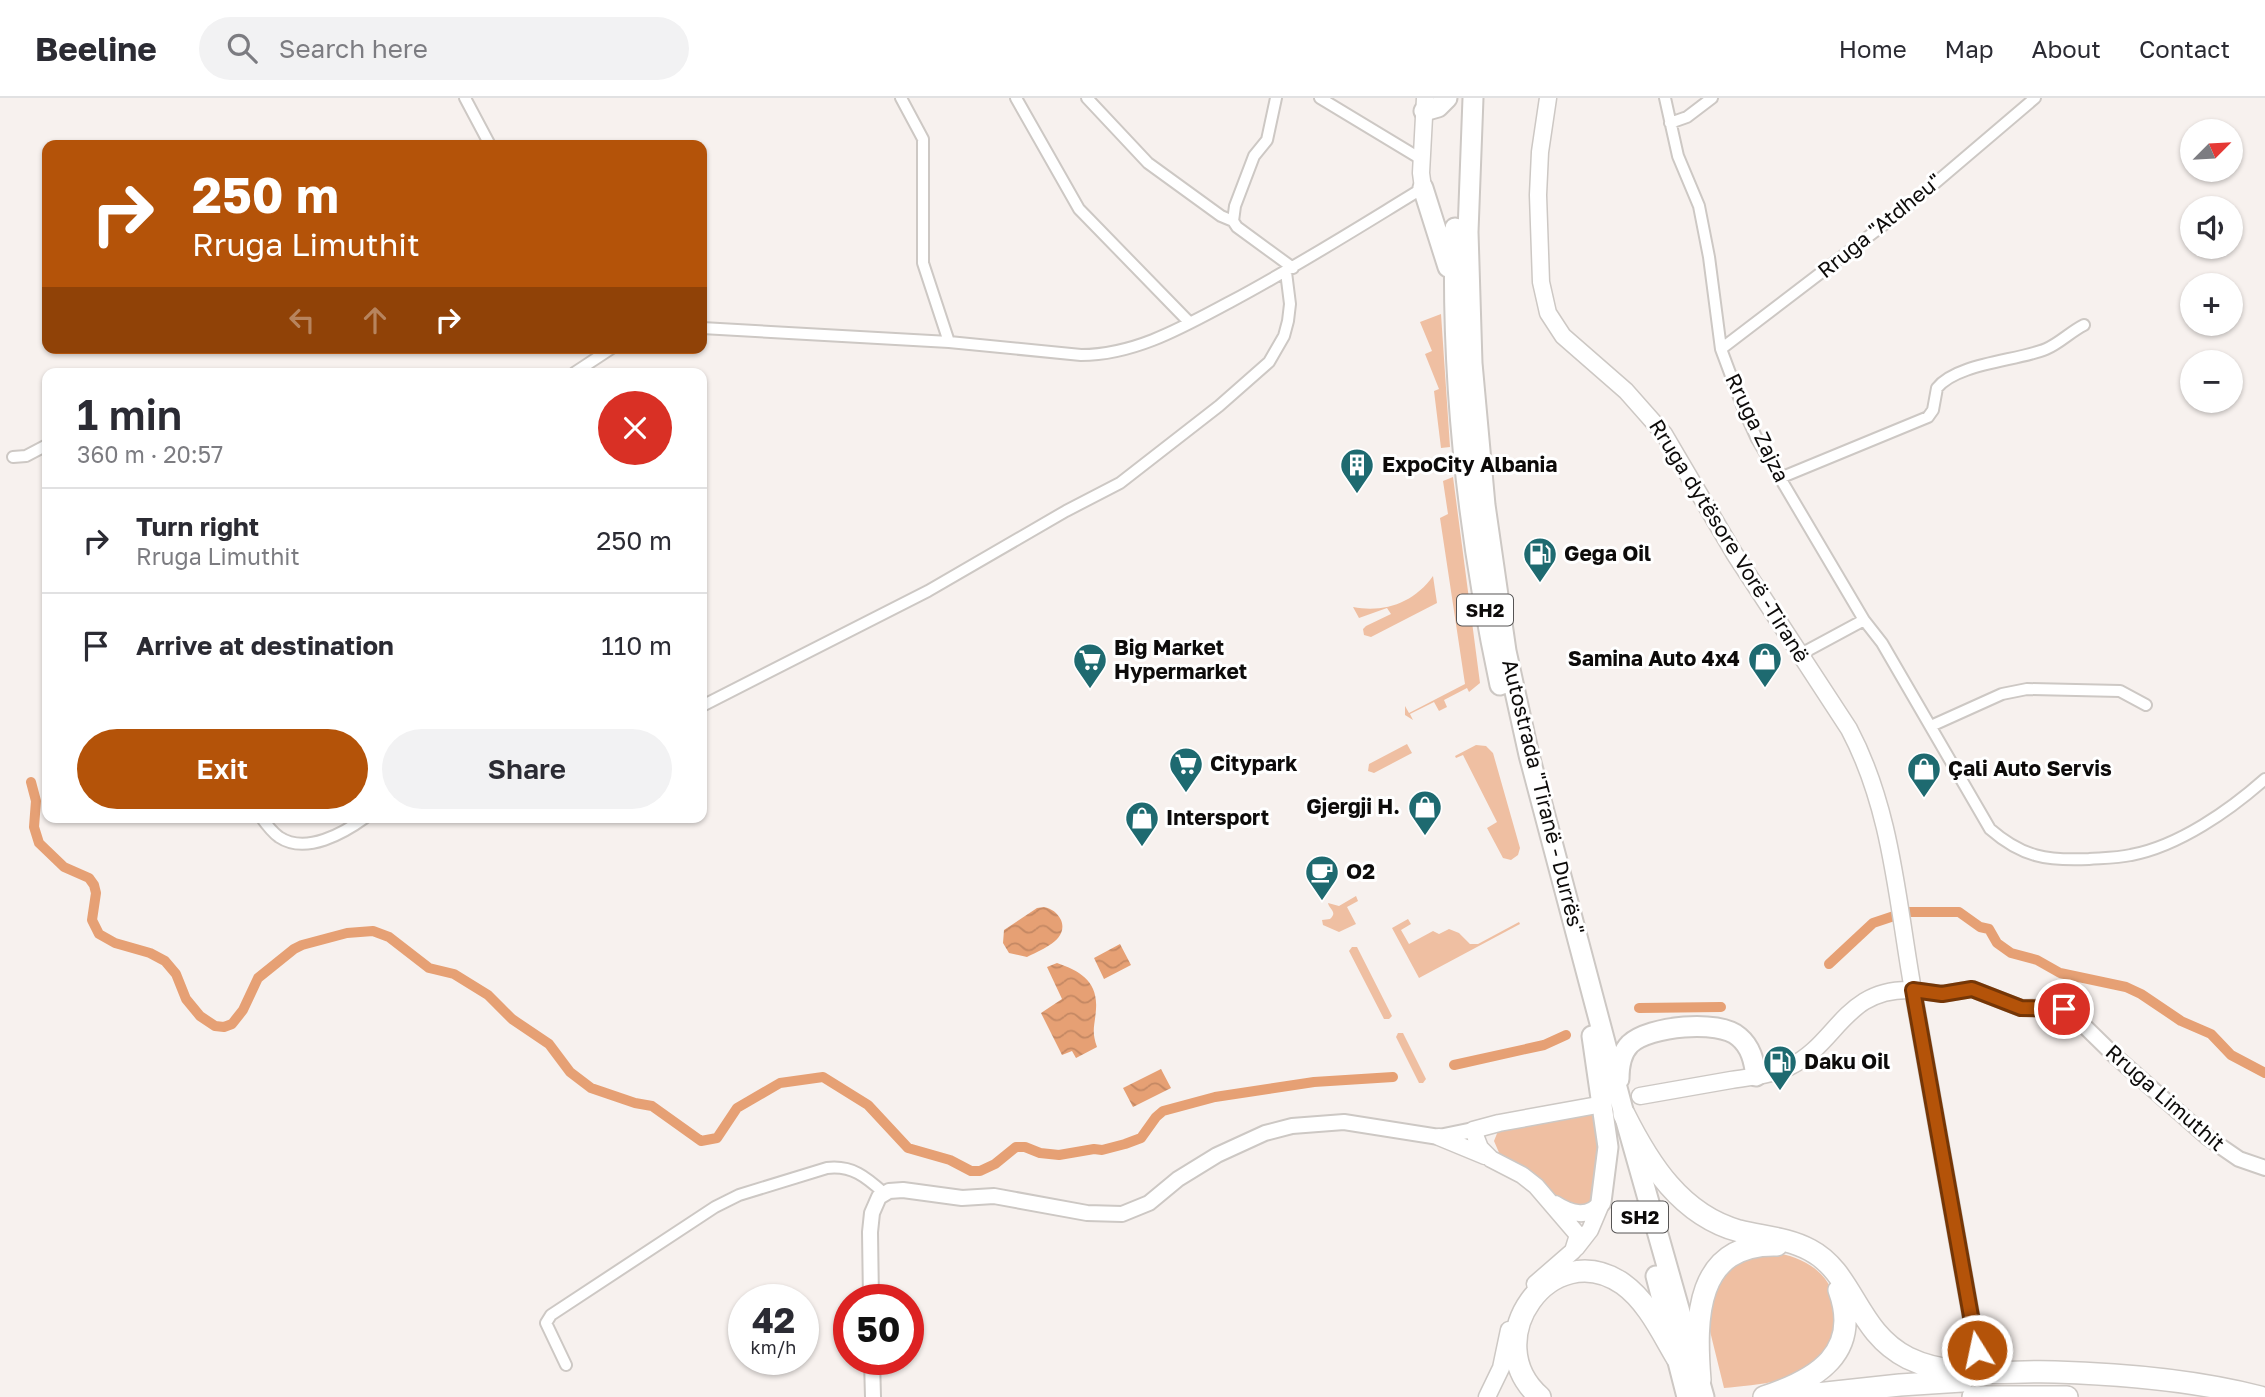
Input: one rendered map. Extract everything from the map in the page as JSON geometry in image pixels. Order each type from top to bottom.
[{"type":"highway","points":[[1424,105],[1438,107],[1447,98]]},
{"type":"highway","name":"Autostrada \"Tiranë - Durrës\"","points":[[1461,98],[1455,292],[1458,369],[1466,476],[1489,637],[1517,758],[1687,1397]]},
{"type":"highway","name":"Autostrada \"Tiranë - Durrës\"","points":[[1473,98],[1469,179],[1469,304],[1475,412],[1490,551],[1506,651],[1524,733],[1621,1104],[1702,1389]]},
{"type":"highway","points":[[1423,188],[1455,292]]},
{"type":"highway","points":[[1756,1076],[1748,1046],[1731,1031],[1714,1027],[1660,1030],[1640,1037],[1626,1050],[1620,1066],[1621,1104],[1653,1166],[1683,1200],[1709,1220],[1722,1226],[1790,1242],[1821,1256],[1836,1272],[1873,1331],[1905,1357],[1932,1367],[1960,1371],[2054,1372],[2260,1397]]},
{"type":"highway","points":[[1592,1036],[1608,1147],[1601,1202]]},
{"type":"highway","points":[[1702,1389],[1697,1325],[1703,1293],[1709,1279],[1719,1265],[1746,1248],[1762,1245],[1788,1246],[1811,1256],[1832,1276],[1843,1301],[1844,1327],[1839,1348],[1824,1369],[1800,1384],[1764,1397]]},
{"type":"highway","points":[[1540,1397],[1527,1383],[1521,1369],[1516,1337],[1522,1312],[1529,1301],[1559,1276],[1587,1272],[1601,1274],[1623,1284],[1642,1303],[1676,1359]]},
{"type":"highway","points":[[1790,1397],[1900,1385],[1995,1380],[2161,1384]]},
{"type":"highway","points":[[2194,1389],[2222,1397]]},
{"type":"highway","points":[[1973,1397],[2067,1397]]},
{"type":"main road","name":"Rruga dytësore Vorë -Tiranë","points":[[1548,98],[1540,152],[1538,195],[1541,282],[1548,313],[1563,336],[1626,391],[1664,434],[1713,519],[1849,729],[1870,772],[1881,805],[1896,884],[1977,1350]]},
{"type":"main road","points":[[1423,188],[1421,159],[1424,105]]},
{"type":"main road","points":[[1640,1096],[1779,1071],[1797,1063],[1863,1001],[1888,991],[1913,990]]},
{"type":"main road","points":[[1491,1159],[1480,1148],[1473,1130],[1592,1106]]},
{"type":"main road","points":[[1499,1123],[1490,1132],[1490,1144],[1499,1160],[1529,1180],[1578,1235],[1573,1251]]},
{"type":"main road","points":[[1439,1137],[1510,1167]]},
{"type":"main road","points":[[1546,1197],[1557,1206],[1581,1214],[1596,1209],[1601,1202]]},
{"type":"main road","points":[[1487,1397],[1501,1368],[1510,1326],[1521,1301],[1541,1278],[1573,1251],[1590,1230],[1601,1202]]},
{"type":"street","points":[[464,98],[487,140]]},
{"type":"street","points":[[901,98],[923,139],[923,262],[949,342]]},
{"type":"street","points":[[1016,98],[1079,209],[1190,323]]},
{"type":"street","points":[[1087,98],[1148,163],[1221,216],[1233,221],[1290,270]]},
{"type":"street","points":[[1233,221],[1235,206],[1254,156],[1267,140],[1276,98]]},
{"type":"street","points":[[1320,98],[1421,159]]},
{"type":"street","name":"Rruga Zajza","points":[[1665,98],[1678,156],[1699,206],[1709,257],[1721,349],[1742,408],[1864,620],[1882,643],[1931,726],[1982,819],[2002,840],[2030,855],[2046,859],[2116,857],[2151,849],[2214,819],[2229,810],[2265,779]]},
{"type":"street","points":[[1670,123],[1687,117],[1712,98]]},
{"type":"street","name":"Rruga \"Atdheu\"","points":[[1721,349],[1907,207],[2035,98]]},
{"type":"street","points":[[707,328],[949,342],[1101,355],[1150,342],[1190,323],[1290,270],[1423,188]]},
{"type":"street","points":[[707,703],[928,591],[1120,483],[1139,469],[1219,406],[1269,362],[1284,336],[1288,321],[1290,270]]},
{"type":"street","points":[[1780,478],[1928,417],[1933,410],[1937,388],[1952,377],[1966,370],[2043,350],[2084,325]]},
{"type":"street","points":[[582,368],[603,354]]},
{"type":"street","points":[[13,457],[26,456],[42,448]]},
{"type":"street","points":[[1801,654],[1864,620]]},
{"type":"street","points":[[1931,726],[2002,694],[2027,689],[2120,691],[2146,705]]},
{"type":"street","points":[[266,823],[279,837],[291,843],[302,843],[331,837],[356,823]]},
{"type":"street","name":"Rruga Limuthit","points":[[1913,990],[1942,994],[1972,989],[2021,1008],[2055,1007],[2070,1012],[2116,1057],[2207,1137],[2239,1159],[2265,1168]]},
{"type":"street","points":[[871,1284],[870,1222],[875,1203],[884,1193],[895,1189],[962,1198],[994,1196],[1087,1213],[1122,1214],[1149,1203],[1178,1179],[1217,1155],[1265,1133],[1292,1126],[1344,1122],[1439,1137],[1473,1130]]},
{"type":"street","points":[[566,1366],[546,1323],[551,1315],[715,1207],[739,1195],[827,1168],[839,1167],[858,1172],[884,1193]]},
{"type":"street","points":[[872,1375],[873,1397]]},
{"type":"shaded area","points":[[1441,314],[1450,447],[1441,448],[1434,391],[1439,389],[1425,354],[1432,351],[1420,322]]},
{"type":"shaded area","points":[[1453,477],[1480,683],[1469,692],[1467,688],[1444,700],[1447,707],[1439,711],[1434,702],[1410,714],[1413,720],[1405,715],[1405,706],[1409,713],[1465,684],[1440,518],[1448,514],[1443,481]]},
{"type":"shaded area","points":[[1433,576],[1437,603],[1371,637],[1364,635],[1363,629],[1366,626],[1391,614],[1387,608],[1359,618],[1353,607],[1376,608],[1398,604],[1417,593]]},
{"type":"shaded area","points":[[1407,744],[1412,753],[1374,773],[1368,771],[1369,764]]},
{"type":"shaded area","points":[[1476,745],[1486,746],[1493,753],[1520,848],[1518,855],[1511,860],[1503,858],[1487,828],[1497,822],[1463,755],[1456,758],[1455,756]]},
{"type":"shaded area","points":[[1356,896],[1358,901],[1347,907],[1356,924],[1339,932],[1323,925],[1322,920],[1330,919],[1333,914],[1328,903],[1339,906]]},
{"type":"shaded area","points":[[1408,919],[1411,924],[1401,930],[1409,944],[1433,931],[1439,934],[1449,929],[1459,933],[1470,944],[1478,944],[1519,922],[1520,924],[1419,978],[1392,928]]},
{"type":"shaded area","points":[[1352,947],[1357,947],[1392,1016],[1389,1019],[1384,1019],[1349,951]]},
{"type":"shaded area","points":[[1398,1033],[1403,1033],[1426,1079],[1423,1083],[1419,1083],[1396,1037]]},
{"type":"shaded area","points":[[1597,1111],[1602,1137],[1590,1208],[1562,1204],[1500,1155],[1494,1141],[1498,1131],[1502,1129]]},
{"type":"shaded area","points":[[1772,1252],[1787,1255],[1813,1267],[1830,1286],[1836,1313],[1832,1339],[1821,1358],[1804,1372],[1770,1382],[1724,1388],[1708,1323],[1710,1296],[1732,1265]]},
{"type":"water","points":[[1044,907],[1054,911],[1061,920],[1061,933],[1057,939],[1027,957],[1009,953],[1003,943],[1004,930],[1037,908]]},
{"type":"water","points":[[1120,944],[1131,965],[1104,979],[1094,958]]},
{"type":"water","points":[[1057,963],[1086,978],[1096,999],[1094,1032],[1097,1047],[1076,1058],[1072,1051],[1062,1055],[1041,1013],[1062,999],[1047,967]]},
{"type":"water","points":[[1161,1069],[1171,1088],[1133,1107],[1123,1088]]},
{"type":"waterway","points":[[31,782],[36,801],[34,827],[39,843],[64,867],[89,878],[94,885],[96,893],[92,920],[99,934],[115,943],[150,953],[165,961],[176,974],[186,999],[200,1016],[215,1026],[232,1024],[243,1010],[258,978],[294,949],[347,933],[373,931],[389,937],[429,968],[454,974],[488,995],[512,1019],[549,1044],[570,1072],[591,1088],[652,1106],[701,1141],[717,1138],[737,1108],[780,1083],[823,1077],[868,1105],[908,1148],[950,1160],[971,1171],[980,1171],[995,1164],[1016,1147],[1059,1155],[1102,1150],[1125,1144],[1141,1138],[1163,1111],[1215,1097],[1314,1082],[1393,1077]]},
{"type":"waterway","points":[[1829,964],[1873,923],[1906,912],[1959,912],[1980,927],[1989,929],[1997,943],[2011,953],[2037,960],[2060,973],[2126,987],[2141,994],[2181,1021],[2211,1034],[2231,1055],[2265,1073]]},
{"type":"waterway","points":[[1639,1008],[1721,1007]]},
{"type":"waterway","points":[[1454,1065],[1544,1045],[1566,1035]]},
{"type":"place","name":"ExpoCity Albania","points":[[1357,495]]},
{"type":"place","name":"Gega Oil","points":[[1540,584]]},
{"type":"place","name":"Samina Auto 4x4","points":[[1765,689]]},
{"type":"place","name":"Big Market Hypermarket","points":[[1090,690]]},
{"type":"place","name":"Citypark","points":[[1186,794]]},
{"type":"place","name":"Çali Auto Servis","points":[[1924,799]]},
{"type":"place","name":"Gjergji H.","points":[[1425,837]]},
{"type":"place","name":"Intersport","points":[[1142,848]]},
{"type":"place","name":"O2","points":[[1322,902]]},
{"type":"place","name":"Daku Oil","points":[[1780,1092]]},
{"type":"route","points":[[1977,1350],[1913,990],[1942,994],[1972,989],[2021,1008],[2064,1009]]}]
